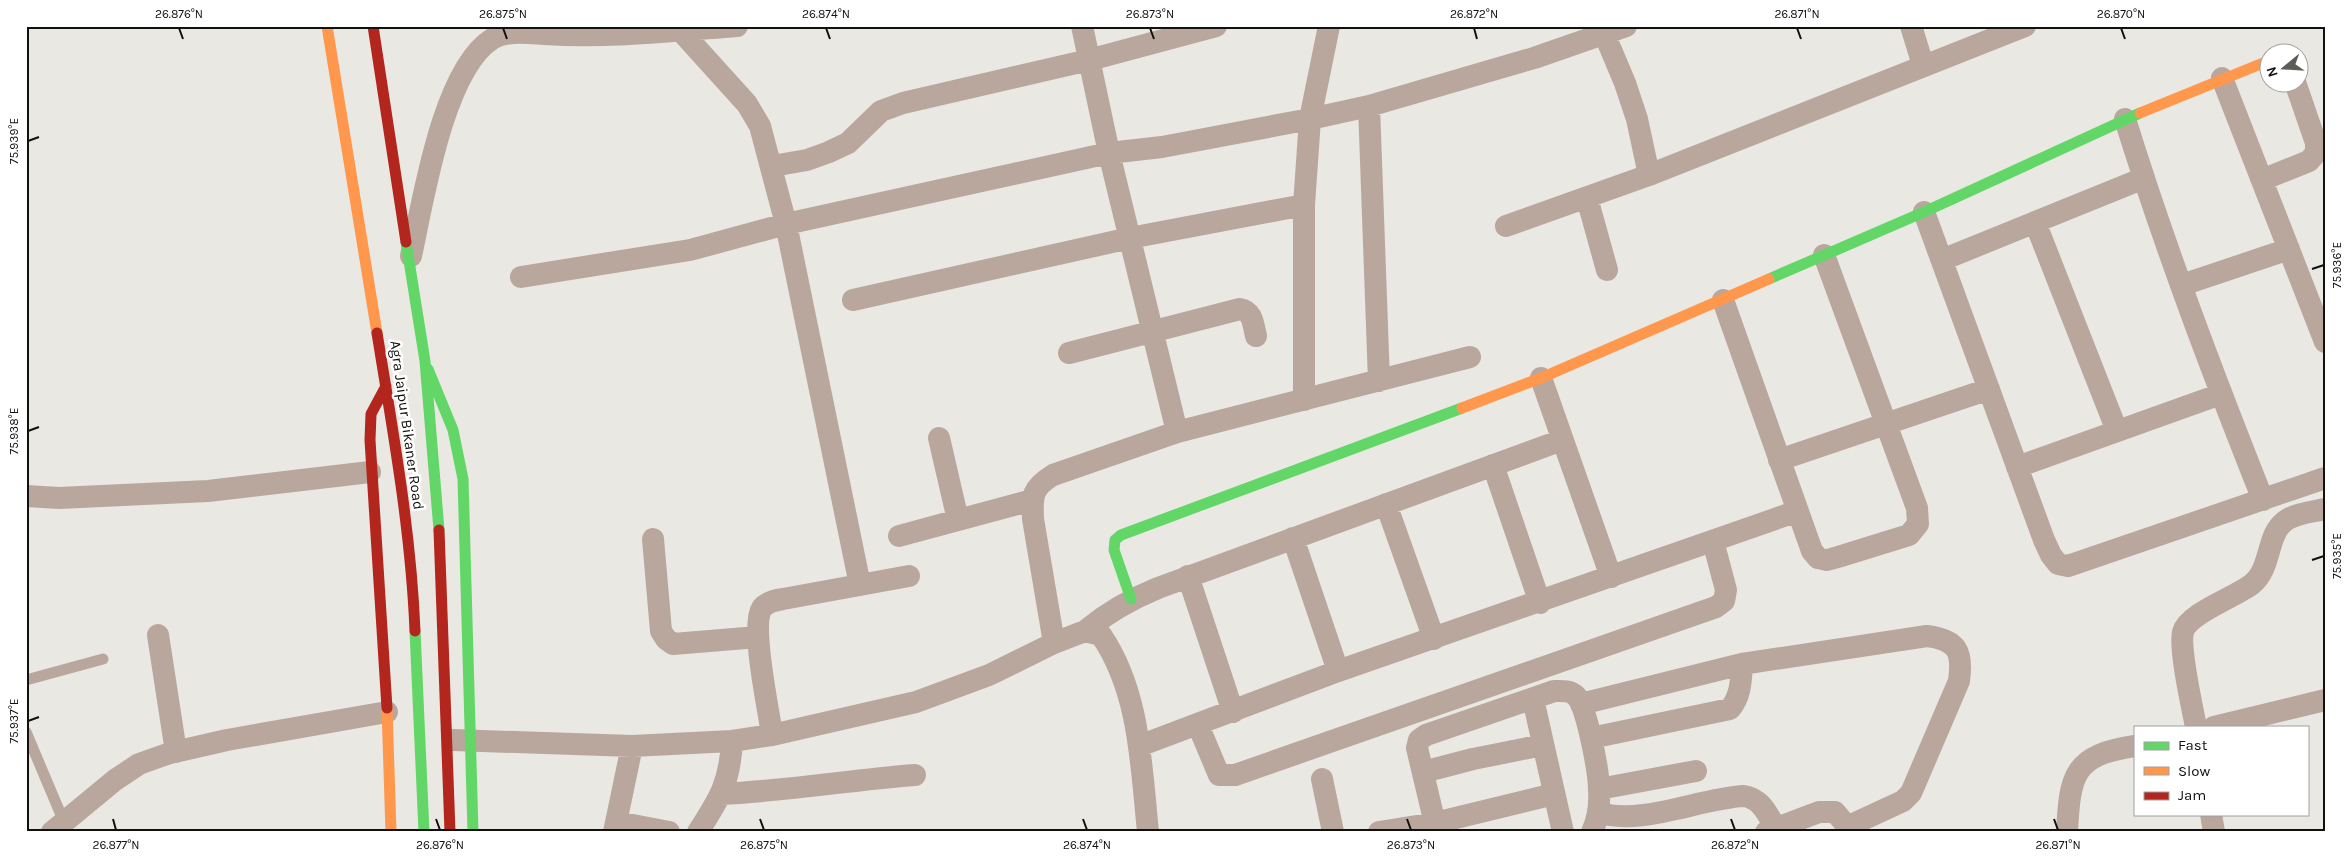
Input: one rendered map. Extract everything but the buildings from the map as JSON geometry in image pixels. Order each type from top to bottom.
[{"type":"main road","name":"Agra Jaipur Bikaner Road","points":[[327,26],[402,490],[414,596],[424,832]]},
{"type":"main road","name":"Agra Jaipur Bikaner Road","points":[[373,26],[425,361],[438,506],[450,832]]},
{"type":"main road","points":[[1131,599],[1114,550],[1114,540],[1121,535],[1541,378],[1924,212],[2125,119],[2258,65]]},
{"type":"main road","points":[[425,361],[453,430],[463,480],[472,832]]},
{"type":"main road","points":[[386,386],[371,414],[370,472],[387,712],[391,832]]},
{"type":"street","points":[[410,262],[437,137],[456,87],[477,50],[494,38],[511,33],[585,36],[738,26]]},
{"type":"street","points":[[1082,26],[1109,153],[1177,432]]},
{"type":"street","points":[[772,166],[806,160],[848,143],[881,111],[903,102],[1089,60],[1216,26]]},
{"type":"street","points":[[1304,400],[1304,205],[1310,119],[1329,26]]},
{"type":"street","points":[[521,276],[690,250],[786,224],[1109,153],[1162,147],[1369,106],[1468,78],[1602,30],[1626,26]]},
{"type":"street","points":[[1911,26],[1923,65]]},
{"type":"street","points":[[1506,226],[1649,175],[2025,26]]},
{"type":"street","points":[[1602,30],[1631,101],[1649,175]]},
{"type":"street","points":[[680,31],[747,104],[760,126],[786,224],[860,585]]},
{"type":"street","points":[[2222,78],[2325,342]]},
{"type":"street","points":[[2262,180],[2309,161],[2316,153],[2316,143],[2298,92]]},
{"type":"street","points":[[1369,106],[1379,381]]},
{"type":"street","points":[[2125,119],[2144,178],[2221,394],[2263,500]]},
{"type":"street","points":[[1942,260],[2144,178]]},
{"type":"street","points":[[1587,198],[1607,270]]},
{"type":"street","points":[[853,300],[1130,238],[1304,205]]},
{"type":"street","points":[[1924,212],[2051,555],[2058,564],[2068,566],[2325,478]]},
{"type":"street","points":[[2035,222],[2117,431]]},
{"type":"street","points":[[2182,284],[2289,249]]},
{"type":"street","points":[[1723,300],[1812,552],[1818,558],[1827,560],[1909,534],[1918,524],[1917,508],[1824,255]]},
{"type":"street","points":[[1069,353],[1240,309],[1250,313],[1256,336]]},
{"type":"street","points":[[1054,643],[1033,519],[1032,500],[1035,489],[1053,475],[1177,432],[1470,357]]},
{"type":"street","points":[[1541,378],[1611,577]]},
{"type":"street","points":[[1779,460],[1989,389]]},
{"type":"street","points":[[2018,467],[2221,394]]},
{"type":"street","points":[[939,438],[958,520]]},
{"type":"street","points":[[447,740],[537,741],[632,746],[732,741],[772,735],[916,702],[988,675],[1054,643],[1085,632],[1107,614],[1131,599],[1188,576],[1562,440]]},
{"type":"street","points":[[1493,465],[1540,602]]},
{"type":"street","points":[[26,496],[59,498],[208,491],[370,472]]},
{"type":"street","points":[[899,536],[1032,500]]},
{"type":"street","points":[[1386,504],[1434,639]]},
{"type":"street","points":[[2196,726],[2183,648],[2183,631],[2190,620],[2251,585],[2262,574],[2276,532],[2284,522],[2297,515],[2325,509]]},
{"type":"street","points":[[1138,746],[1233,712],[1338,671],[1798,511]]},
{"type":"street","points":[[1294,538],[1338,671]]},
{"type":"street","points":[[653,539],[661,631],[666,639],[673,644],[758,637]]},
{"type":"street","points":[[1198,725],[1220,775],[1235,775],[1716,607],[1724,601],[1726,590],[1713,541]]},
{"type":"street","points":[[772,735],[758,637],[758,620],[762,608],[770,602],[908,576]]},
{"type":"street","points":[[1188,576],[1233,712]]},
{"type":"street","points":[[1085,632],[1100,635],[1113,654],[1129,694],[1138,746],[1148,832]]},
{"type":"street","points":[[158,636],[176,752]]},
{"type":"street","points":[[1436,827],[1417,748],[1419,740],[1554,691],[1567,690],[1576,696],[1581,704],[1591,738],[1599,789],[1595,822],[1612,817],[1626,817],[1744,796],[1754,798],[1761,804],[1771,830],[1819,812],[1835,812],[1851,829],[1903,800],[1911,793],[1959,681],[1960,669],[1958,653],[1953,644],[1944,638],[1928,636],[1742,664],[1581,704]]},
{"type":"street","points":[[1591,738],[1730,709],[1737,702],[1742,664]]},
{"type":"street","points":[[1533,699],[1563,832]]},
{"type":"street","points":[[2218,726],[2325,700]]},
{"type":"street","points":[[58,827],[114,780],[140,764],[176,752],[276,730],[387,712]]},
{"type":"street","points":[[698,832],[722,794],[731,766],[732,741]]},
{"type":"street","points":[[1423,772],[1473,759],[1543,745]]},
{"type":"street","points":[[632,746],[615,827],[669,832]]},
{"type":"street","points":[[2067,832],[2069,794],[2075,774],[2087,761],[2105,752],[2134,746]]},
{"type":"street","points":[[1599,789],[1696,771]]},
{"type":"street","points":[[722,794],[776,791],[865,778],[915,775]]},
{"type":"street","points":[[1322,779],[1333,832]]},
{"type":"street","points":[[1379,832],[1436,827],[1554,794]]},
{"type":"street","points":[[2211,816],[2214,832]]},
{"type":"lane","points":[[26,680],[103,658]]},
{"type":"lane","points":[[26,732],[58,827]]},
{"type":"traffic: fast","points":[[1769,279],[1924,212],[2140,113]]},
{"type":"traffic: fast","points":[[406,242],[425,361],[439,530]]},
{"type":"traffic: fast","points":[[428,369],[453,430],[463,479],[473,832]]},
{"type":"traffic: fast","points":[[1131,599],[1114,550],[1115,540],[1121,535],[1462,408]]},
{"type":"traffic: fast","points":[[415,631],[424,832]]},
{"type":"traffic: slow","points":[[327,26],[377,333]]},
{"type":"traffic: slow","points":[[2140,113],[2258,65]]},
{"type":"traffic: slow","points":[[1462,408],[1541,378],[1769,279]]},
{"type":"traffic: slow","points":[[387,708],[391,832]]},
{"type":"traffic: jam","points":[[373,26],[406,242]]},
{"type":"traffic: jam","points":[[377,333],[395,444],[410,556],[415,631]]},
{"type":"traffic: jam","points":[[386,386],[371,414],[370,440],[387,708]]},
{"type":"traffic: jam","points":[[439,530],[450,832]]}]
